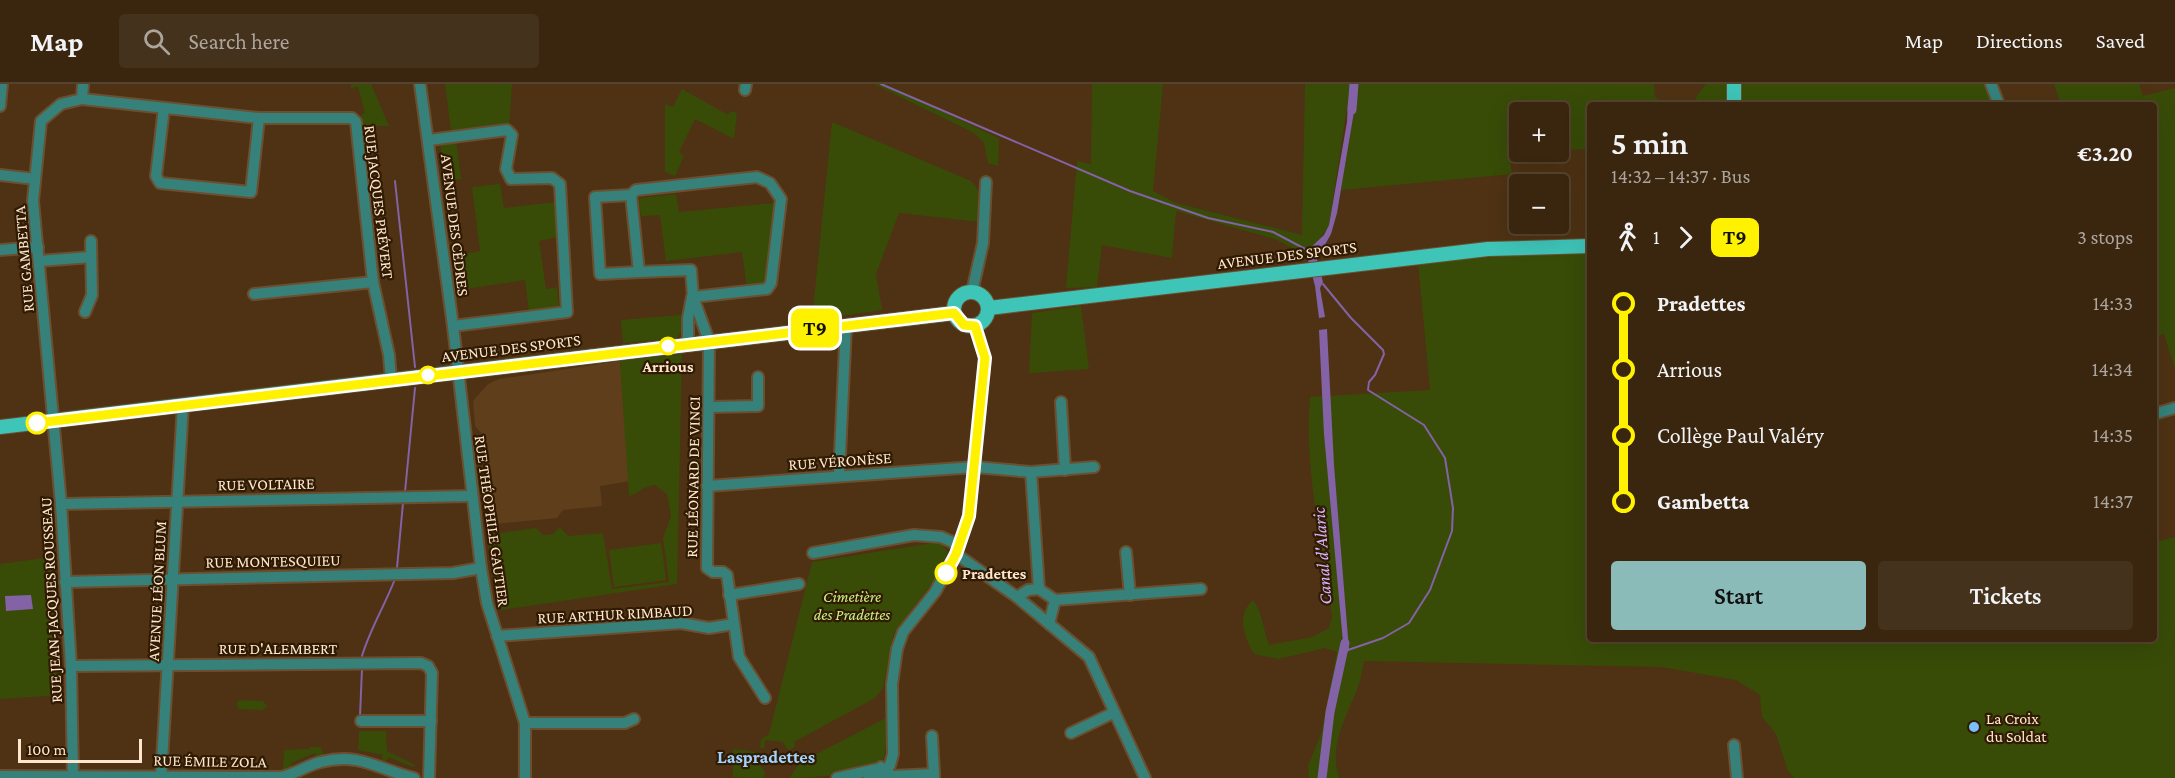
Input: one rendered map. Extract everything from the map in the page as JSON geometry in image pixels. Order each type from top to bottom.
[{"type":"main road","points":[[1734,84],[1734,102]]},
{"type":"main road","name":"AVENUE DES SPORTS","points":[[989,308],[1488,249],[1587,246]]},
{"type":"main road","points":[[972,292],[982,295],[989,308],[984,321],[975,326],[964,325],[954,313],[958,298],[972,292]]},
{"type":"main road","name":"AVENUE DES SPORTS","points":[[0,427],[846,324],[954,313]]},
{"type":"street","points":[[0,106],[2,84]]},
{"type":"street","points":[[82,99],[83,84]]},
{"type":"street","name":"AVENUE DES CÈDRES","points":[[420,84],[459,371]]},
{"type":"street","points":[[1991,84],[1998,102]]},
{"type":"street","name":"RUE JACQUES PRÉVERT","points":[[82,99],[259,118],[352,118],[356,122],[373,282],[389,355],[391,380]]},
{"type":"street","name":"RUE GAMBETTA","points":[[54,421],[33,201],[35,178],[41,121],[61,104],[82,99]]},
{"type":"street","points":[[164,108],[156,176],[160,183],[251,192],[259,118]]},
{"type":"street","points":[[429,140],[507,130],[512,135],[506,169],[511,179],[552,178],[560,184],[567,312],[453,326]]},
{"type":"street","points":[[0,175],[35,178]]},
{"type":"street","points":[[693,297],[767,289],[771,283],[781,199],[770,183],[758,177],[636,190],[631,195],[596,197],[600,274],[690,270],[693,297],[710,341]]},
{"type":"street","points":[[972,292],[983,243],[986,182]]},
{"type":"street","points":[[631,195],[639,272]]},
{"type":"street","points":[[85,312],[92,295],[91,241]]},
{"type":"street","points":[[0,250],[38,247]]},
{"type":"street","points":[[39,261],[91,257]]},
{"type":"street","points":[[254,294],[373,282]]},
{"type":"street","points":[[688,344],[688,318],[693,297]]},
{"type":"street","points":[[839,476],[846,324]]},
{"type":"street","points":[[869,778],[882,770],[886,757],[897,649],[903,632],[935,592],[958,549],[969,516],[985,358],[975,326]]},
{"type":"street","name":"RUE LÉONARD DE VINCI","points":[[710,341],[707,568],[712,572],[723,572],[727,575],[739,657],[765,698]]},
{"type":"street","name":"RUE THÉOPHILE GAUTIER","points":[[459,371],[471,496],[481,568],[497,636],[525,723],[525,778]]},
{"type":"street","points":[[709,407],[758,406],[758,377]]},
{"type":"street","points":[[1061,402],[1065,470]]},
{"type":"street","name":"AVENUE LÉON BLUM","points":[[161,777],[183,405]]},
{"type":"street","points":[[2157,413],[2175,408]]},
{"type":"street","name":"RUE JEAN-JACQUES ROUSSEAU","points":[[54,421],[62,504],[71,666],[74,777]]},
{"type":"street","name":"RUE VÉRONÈSE","points":[[707,486],[975,467],[1031,472],[1094,467]]},
{"type":"street","points":[[1031,472],[1039,589]]},
{"type":"street","name":"RUE VOLTAIRE","points":[[62,504],[471,496]]},
{"type":"street","points":[[813,553],[914,535],[941,537],[1089,657],[1145,778]]},
{"type":"street","points":[[1126,552],[1130,595]]},
{"type":"street","name":"RUE MONTESQUIEU","points":[[65,582],[453,573],[481,568]]},
{"type":"street","points":[[729,595],[799,585]]},
{"type":"street","points":[[1017,597],[1028,590],[1039,589],[1055,600],[1201,589]]},
{"type":"street","points":[[1049,624],[1055,600]]},
{"type":"street","name":"RUE ARTHUR RIMBAUD","points":[[497,636],[681,623],[709,628],[734,624]]},
{"type":"street","name":"RUE D'ALEMBERT","points":[[71,666],[421,663],[432,672],[429,778]]},
{"type":"street","points":[[1071,733],[1113,713]]},
{"type":"street","points":[[525,723],[625,723],[634,719]]},
{"type":"street","points":[[362,721],[431,721]]},
{"type":"street","points":[[837,778],[882,770],[892,776],[934,776],[932,736]]},
{"type":"street","points":[[1734,745],[1737,778]]},
{"type":"street","name":"RUE ÉMILE ZOLA","points":[[0,776],[281,777],[320,762],[350,759],[389,768],[414,778]]},
{"type":"shaded area","points":[[1348,100],[1356,100],[1337,213],[1331,234],[1317,259],[1323,282],[1320,288],[1325,317],[1319,318],[1315,286],[1306,252],[1324,235],[1329,225],[1347,122]]},
{"type":"shaded area","points":[[1327,329],[1334,465],[1349,650],[1345,655],[1341,652],[1343,642],[1324,434],[1319,330]]},
{"type":"shaded area","points":[[620,361],[630,481],[600,486],[602,506],[563,510],[557,518],[495,524],[481,433],[475,426],[473,401],[488,384],[499,379]]},
{"type":"shaded area","points":[[31,595],[33,609],[6,611],[5,596]]},
{"type":"green space","points":[[351,84],[371,84],[389,126],[362,126],[361,115],[365,113],[358,87],[351,88]]},
{"type":"green space","points":[[445,84],[512,84],[509,126],[451,130]]},
{"type":"green space","points":[[874,84],[884,84],[999,138],[998,166],[988,163],[984,143],[974,133]]},
{"type":"green space","points":[[1092,84],[1163,84],[1153,191],[1176,203],[1302,235],[1305,84],[1654,84],[1655,97],[1663,102],[1587,102],[1587,149],[1569,150],[1569,102],[1509,102],[1509,162],[1512,174],[1341,190],[1356,100],[1348,100],[1329,225],[1321,238],[1305,252],[1301,253],[1275,239],[1176,211],[1172,258],[1102,245],[1097,287],[1066,288],[1077,161],[1091,164]]},
{"type":"green space","points":[[1706,84],[1728,84],[1726,102],[1694,102]]},
{"type":"green space","points":[[1737,84],[1987,84],[1994,102],[1736,102]]},
{"type":"green space","points":[[2054,84],[2139,84],[2143,96],[2175,88],[2175,369],[2164,334],[2157,335],[2157,102],[2060,102]]},
{"type":"green space","points":[[682,89],[728,115],[731,111],[737,113],[734,139],[695,119],[679,152],[684,156],[675,176],[665,172],[665,104],[673,107]]},
{"type":"green space","points":[[832,122],[971,181],[979,195],[981,216],[980,222],[899,213],[876,274],[882,310],[812,320]]},
{"type":"green space","points":[[456,140],[461,179],[445,181],[440,142]]},
{"type":"green space","points":[[500,184],[504,208],[556,202],[558,237],[539,241],[546,289],[557,287],[559,308],[529,311],[525,280],[459,290],[452,256],[480,251],[472,187]]},
{"type":"green space","points":[[676,194],[679,212],[776,203],[766,284],[747,288],[742,252],[666,261],[660,215],[641,216],[638,200]]},
{"type":"green space","points":[[1587,251],[1587,642],[2157,642],[2157,541],[2175,537],[2175,778],[1794,778],[1788,771],[1776,734],[1762,717],[1760,695],[1736,680],[1662,667],[1364,661],[1360,681],[1338,741],[1336,765],[1339,778],[1309,778],[1308,766],[1321,734],[1337,652],[1325,648],[1278,659],[1254,654],[1247,640],[1243,619],[1253,600],[1261,616],[1269,645],[1313,637],[1329,628],[1332,616],[1312,479],[1310,397],[1430,390],[1418,262]]},
{"type":"green space","points":[[1081,306],[1089,369],[1029,373],[1032,313]]},
{"type":"green space","points":[[682,315],[682,330],[677,338],[623,343],[621,320]]},
{"type":"green space","points":[[682,354],[677,584],[501,610],[489,542],[493,534],[536,528],[543,535],[553,534],[560,527],[568,536],[603,533],[612,589],[669,582],[663,538],[671,516],[667,494],[655,485],[629,496],[620,361]]},
{"type":"green space","name":"Cimetière des Pradettes","points":[[940,542],[948,552],[936,578],[894,633],[883,688],[875,698],[794,742],[795,747],[788,750],[783,742],[765,740],[764,749],[760,748],[761,739],[769,734],[812,562]]},
{"type":"green space","points":[[661,543],[666,580],[614,587],[609,550]]},
{"type":"green space","points":[[52,557],[61,695],[0,699],[0,564]]},
{"type":"green space","points":[[239,700],[263,701],[267,706],[262,710],[239,709],[236,704]]},
{"type":"green space","points":[[886,718],[886,749],[880,765],[852,773],[790,778],[799,763]]},
{"type":"green space","points":[[359,731],[386,731],[387,751],[415,765],[413,767],[389,757],[385,762],[381,760],[383,755],[358,750]]},
{"type":"green space","points":[[310,747],[321,747],[324,757],[318,759],[315,753],[291,763],[293,768],[283,771],[284,750],[310,749]]},
{"type":"green space","points":[[733,749],[757,752],[757,761],[765,772],[763,778],[733,777]]},
{"type":"waterway","points":[[881,84],[1130,191],[1208,218],[1273,232],[1309,251]]},
{"type":"waterway","name":"Canal d'Alaric","points":[[1352,110],[1354,84]]},
{"type":"waterway","points":[[395,181],[415,367]]},
{"type":"waterway","points":[[1323,284],[1351,318],[1383,350],[1384,354],[1375,375],[1369,382],[1368,390],[1424,425],[1445,458],[1453,508],[1452,531],[1430,590],[1409,623],[1383,638],[1348,650]]},
{"type":"waterway","points":[[405,492],[415,388]]},
{"type":"waterway","points":[[397,568],[403,503]]},
{"type":"waterway","points":[[362,656],[395,579]]},
{"type":"waterway","name":"Canal d'Alaric","points":[[1322,778],[1330,712],[1345,643]]},
{"type":"waterway","points":[[360,716],[362,669]]},
{"type":"bus line","name":"T9","points":[[37,423],[846,324],[954,313],[964,325],[975,326],[985,358],[969,516],[956,554],[946,573]]},
{"type":"place","name":"Arrious","points":[[668,346]]},
{"type":"place","name":"Pradettes","points":[[946,573]]},
{"type":"place","name":"La Croix du Soldat","points":[[1974,727]]},
{"type":"district","name":"Laspradettes","points":[[766,757]]}]
